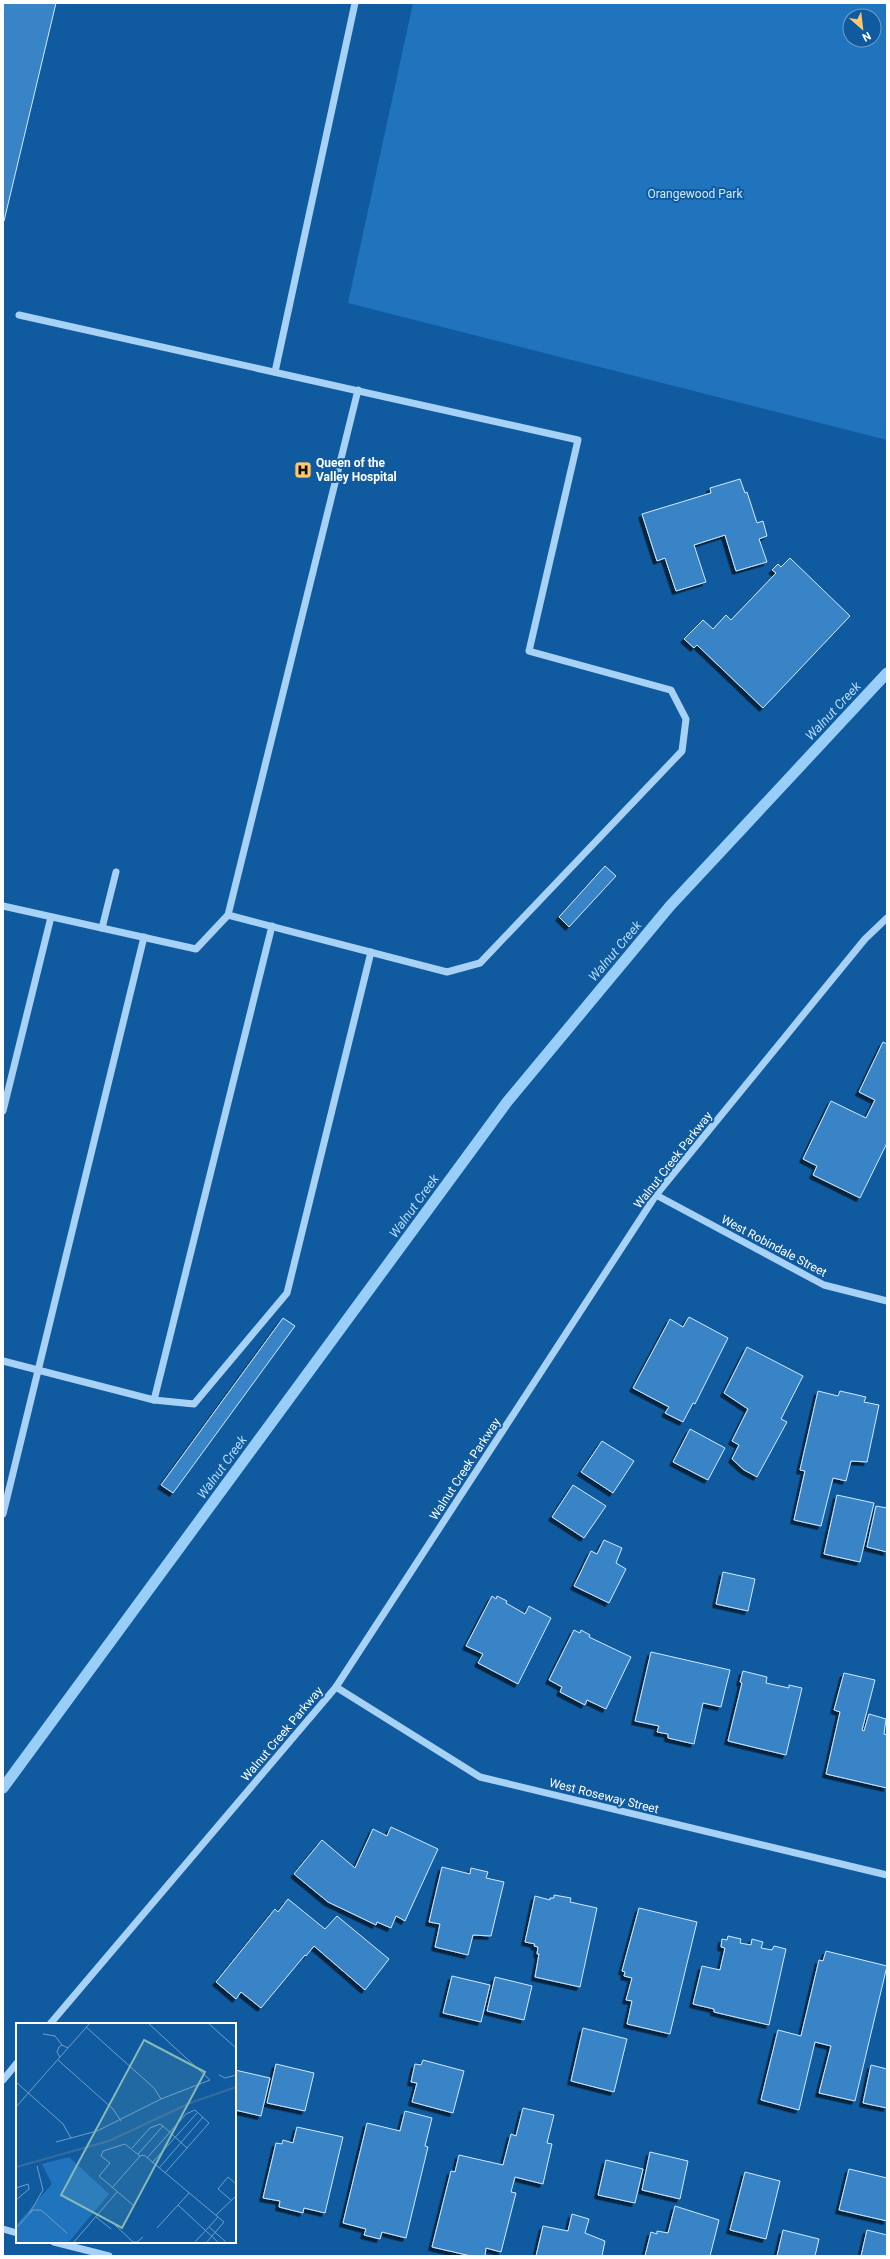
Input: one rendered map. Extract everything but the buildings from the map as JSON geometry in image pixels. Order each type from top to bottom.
[{"type":"street","points":[[275,372],[355,3]]},
{"type":"street","points":[[19,315],[578,440],[528,652],[671,690],[686,719],[682,751],[480,963],[448,972],[228,915]]},
{"type":"street","points":[[3,906],[196,949],[228,915],[358,390]]},
{"type":"street","points":[[102,928],[116,872]]},
{"type":"street","points":[[3,1111],[51,917]]},
{"type":"street","name":"Walnut Creek Parkway","points":[[51,2023],[336,1687],[656,1195],[865,939],[887,918]]},
{"type":"street","points":[[154,1400],[272,926]]},
{"type":"street","points":[[3,1514],[144,937]]},
{"type":"street","points":[[3,1361],[154,1400],[194,1404],[287,1293],[371,952]]},
{"type":"street","name":"West Robindale Street","points":[[656,1195],[824,1285],[887,1301]]},
{"type":"street","name":"West Roseway Street","points":[[336,1687],[480,1777],[887,1875]]},
{"type":"street","points":[[3,2080],[16,2064]]},
{"type":"street","points":[[3,2229],[16,2233]]},
{"type":"street","points":[[58,2243],[109,2256]]},
{"type":"green space","name":"Orangewood Park","points":[[413,3],[887,3],[887,440],[348,303]]},
{"type":"waterway","name":"Walnut Creek","points":[[3,1788],[507,1102],[670,906],[887,673]]},
{"type":"place","name":"Queen of the Valley Hospital","points":[[303,470]]}]
